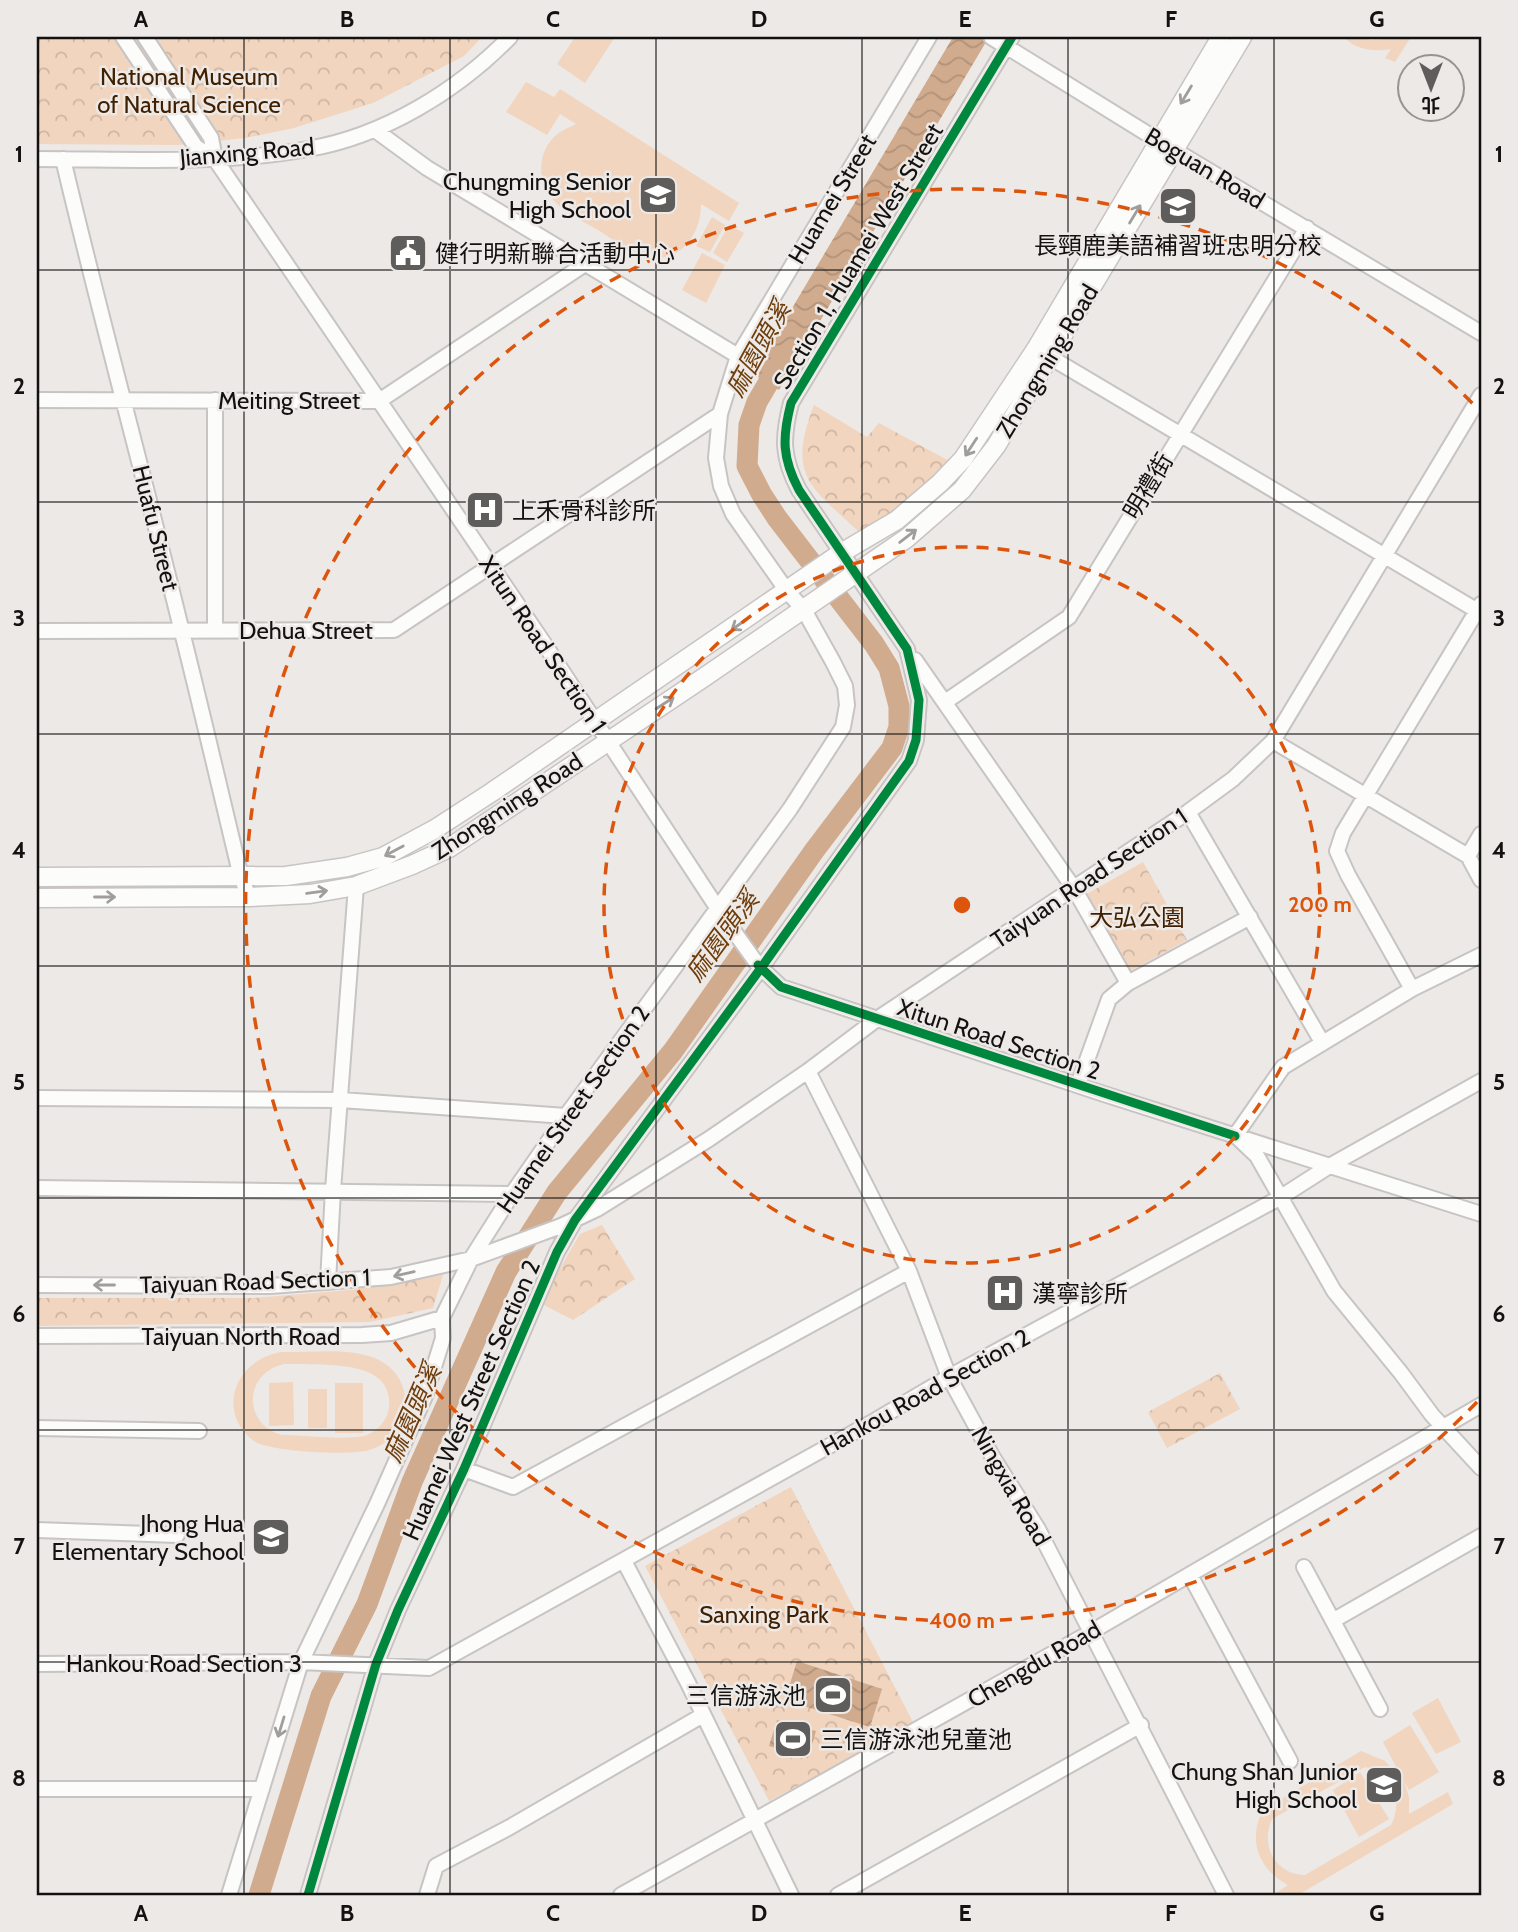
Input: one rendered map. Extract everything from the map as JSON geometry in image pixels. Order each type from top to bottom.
[{"type":"main road","name":"Zhongming Road","points":[[1167,145],[1221,37]]},
{"type":"main road","name":"Zhongming Road","points":[[37,898],[310,894],[356,886],[412,865],[449,848],[907,538],[962,491],[996,446],[1043,352],[1167,145],[1242,37]]},
{"type":"main road","name":"Zhongming Road","points":[[37,877],[286,876],[347,867],[383,857],[435,829],[597,723],[840,554],[897,520],[963,459],[1043,352]]},
{"type":"street","name":"Xitun Road Section 1","points":[[122,37],[196,147],[215,159]]},
{"type":"street","name":"Xitun Road Section 1","points":[[145,37],[211,138],[215,159],[491,565],[727,922]]},
{"type":"street","name":"Jianxing Road","points":[[37,159],[215,159],[308,149],[375,130],[424,104],[463,79],[510,37]]},
{"type":"street","name":"Huamei Street","points":[[792,588],[733,514],[721,486],[716,458],[720,414],[738,356],[929,37]]},
{"type":"street","name":"Boguan Road","points":[[1003,41],[1167,145],[1481,333]]},
{"type":"street","name":"Section 1, Huamei West Street","points":[[760,967],[909,761],[916,740],[919,700],[907,649],[840,554],[791,475],[785,456],[784,431],[791,403],[1003,41]]},
{"type":"street","points":[[375,130],[427,168],[738,356]]},
{"type":"street","name":"Huafu Street","points":[[63,159],[248,897]]},
{"type":"street","name":"明禮街","points":[[944,702],[1069,617],[1307,228]]},
{"type":"street","name":"Meiting Street","points":[[37,400],[379,401],[584,264]]},
{"type":"street","points":[[1043,352],[1384,556],[1480,609],[1343,832],[1336,851],[1412,989]]},
{"type":"street","name":"Taiyuan Road Section 1","points":[[37,1285],[270,1286],[391,1277],[471,1259],[561,1226],[597,1209],[709,1139],[808,1071],[877,1019],[1074,890],[1233,779],[1273,741],[1481,394]]},
{"type":"street","points":[[215,400],[215,630]]},
{"type":"street","name":"Dehua Street","points":[[37,631],[394,630],[720,414]]},
{"type":"street","name":"Huamei Street Section 2","points":[[229,1895],[302,1662],[425,1396],[443,1338],[442,1318],[471,1259],[566,1116],[790,809],[844,727],[848,705],[845,686],[808,607],[792,588]]},
{"type":"street","points":[[907,649],[1074,890],[1128,983]]},
{"type":"street","points":[[1273,741],[1468,856],[1481,880]]},
{"type":"street","points":[[1188,812],[1322,1042]]},
{"type":"street","points":[[1468,856],[1481,834]]},
{"type":"street","points":[[328,1282],[332,1190],[356,886]]},
{"type":"street","points":[[1078,1085],[1109,999],[1128,983],[1250,917]]},
{"type":"street","name":"Xitun Road Section 2","points":[[727,922],[760,967],[781,987],[1481,1214]]},
{"type":"street","points":[[1481,955],[1412,989],[1283,1067],[1235,1136],[1257,1156],[1334,1290],[1442,1427],[1481,1468]]},
{"type":"street","name":"Huamei West Street Section 2","points":[[308,1895],[376,1664],[398,1610],[464,1469],[557,1252],[575,1220],[760,967]]},
{"type":"street","name":"Ningxia Road","points":[[808,1071],[909,1271],[949,1377],[992,1456],[1038,1528],[1226,1895]]},
{"type":"street","name":"Hankou Road Section 2","points":[[359,1664],[429,1668],[949,1377],[1281,1197],[1481,1081]]},
{"type":"street","points":[[37,1098],[341,1100],[566,1116]]},
{"type":"street","points":[[37,1188],[512,1194]]},
{"type":"street","points":[[464,1469],[513,1488],[909,1271]]},
{"type":"street","name":"Taiyuan North Road","points":[[37,1336],[362,1335],[391,1333],[442,1318]]},
{"type":"street","name":"Chengdu Road","points":[[621,1895],[1091,1632],[1481,1405]]},
{"type":"street","points":[[37,1429],[199,1431]]},
{"type":"street","points":[[37,1530],[177,1535]]},
{"type":"street","points":[[1334,1620],[1481,1536]]},
{"type":"street","points":[[624,1561],[791,1895]]},
{"type":"street","points":[[1304,1567],[1380,1709]]},
{"type":"street","points":[[1190,1575],[1290,1761]]},
{"type":"street","name":"Hankou Road Section 3","points":[[37,1664],[359,1664]]},
{"type":"street","points":[[427,1895],[436,1866],[510,1827],[703,1715]]},
{"type":"street","points":[[838,1895],[1140,1725]]},
{"type":"street","points":[[37,1789],[262,1789]]},
{"type":"green space","name":"National Museum of Natural Science","points":[[37,37],[482,37],[464,56],[373,103],[294,128],[245,138],[178,145],[37,144]]},
{"type":"green space","points":[[575,37],[615,37],[585,83],[557,64]]},
{"type":"green space","points":[[1343,37],[1371,40],[1411,37],[1401,52],[1396,52],[1395,62],[1385,58],[1391,49],[1365,49]]},
{"type":"green space","points":[[526,82],[554,97],[560,89],[739,203],[729,221],[701,204],[697,228],[684,247],[675,254],[652,258],[634,253],[566,211],[546,189],[541,171],[542,162],[554,137],[576,124],[560,114],[547,135],[506,112]]},
{"type":"green space","points":[[712,217],[725,225],[710,252],[696,246]]},
{"type":"green space","points":[[729,225],[744,233],[727,262],[713,253]]},
{"type":"green space","points":[[702,253],[725,265],[706,303],[682,290]]},
{"type":"green space","points":[[814,405],[867,437],[879,423],[951,462],[912,501],[861,534],[829,504],[808,479],[803,465],[802,449]]},
{"type":"green space","name":"大弘公園","points":[[1143,862],[1187,940],[1130,971],[1087,894]]},
{"type":"green space","points":[[602,1225],[635,1279],[573,1320],[540,1303],[580,1234]]},
{"type":"green space","points":[[443,1275],[433,1308],[370,1322],[37,1326],[37,1298],[254,1298],[350,1290]]},
{"type":"green space","points":[[335,1351],[370,1357],[385,1364],[397,1375],[404,1391],[405,1407],[401,1423],[384,1443],[359,1452],[292,1450],[254,1441],[242,1429],[235,1415],[233,1401],[243,1374],[267,1356],[283,1352]],"holes":[[[284,1364],[350,1367],[379,1379],[387,1391],[389,1407],[385,1420],[371,1433],[349,1438],[281,1435],[268,1429],[254,1410],[255,1387],[261,1377],[271,1369]]]},
{"type":"green space","points":[[1220,1373],[1240,1409],[1167,1448],[1148,1412]]},
{"type":"green space","points":[[293,1382],[294,1425],[269,1426],[269,1383]]},
{"type":"green space","points":[[335,1383],[363,1383],[363,1433],[335,1433]]},
{"type":"green space","points":[[308,1389],[327,1389],[327,1428],[308,1428]]},
{"type":"green space","name":"Sanxing Park","points":[[791,1487],[914,1724],[769,1801],[645,1566]]},
{"type":"green space","points":[[1438,1698],[1461,1742],[1436,1754],[1412,1713]]},
{"type":"green space","points":[[1410,1725],[1439,1772],[1409,1790],[1404,1781],[1409,1797],[1409,1814],[1448,1792],[1453,1804],[1298,1895],[1273,1895],[1288,1885],[1270,1871],[1259,1853],[1256,1832],[1263,1810],[1361,1751],[1385,1761],[1403,1780],[1383,1742]],"holes":[[[1365,1767],[1389,1781],[1396,1797],[1395,1816],[1391,1825],[1305,1875],[1286,1870],[1278,1864],[1269,1848],[1272,1819]]]},
{"type":"green space","points":[[1360,1772],[1389,1819],[1359,1837],[1333,1790]]},
{"type":"water","points":[[953,37],[989,37],[779,390],[753,374]]},
{"type":"water","name":"三信游泳池","points":[[797,1661],[882,1689],[870,1727],[785,1700]]},
{"type":"water","name":"三信游泳池兒童池","points":[[777,1720],[816,1731],[808,1758],[769,1746]]},
{"type":"waterway","name":"麻園頭溪","points":[[259,1895],[321,1696],[367,1604],[412,1482],[506,1272],[557,1192],[673,1051],[814,851],[892,748],[899,727],[899,706],[889,668],[874,644],[777,518],[747,466],[749,425],[757,402],[783,358]]},
{"type":"cycle path","points":[[308,1895],[376,1664],[398,1610],[464,1469],[557,1252],[575,1220],[761,968],[909,761],[916,740],[919,700],[907,649],[793,479],[785,448],[786,427],[791,403],[1012,37]]},
{"type":"cycle path","points":[[758,965],[781,987],[1235,1136]]},
{"type":"place","name":"Chungming Senior High School","points":[[658,195]]},
{"type":"place","name":"長頸鹿美語補習班忠明分校","points":[[1178,206]]},
{"type":"place","name":"健行明新聯合活動中心","points":[[408,253]]},
{"type":"place","name":"上禾骨科診所","points":[[485,510]]},
{"type":"place","name":"漢寧診所","points":[[1005,1293]]},
{"type":"place","name":"Jhong Hua Elementary School","points":[[271,1537]]},
{"type":"place","name":"三信游泳池","points":[[833,1695]]},
{"type":"place","name":"三信游泳池兒童池","points":[[793,1739]]},
{"type":"place","name":"Chung Shan Junior High School","points":[[1384,1785]]}]
